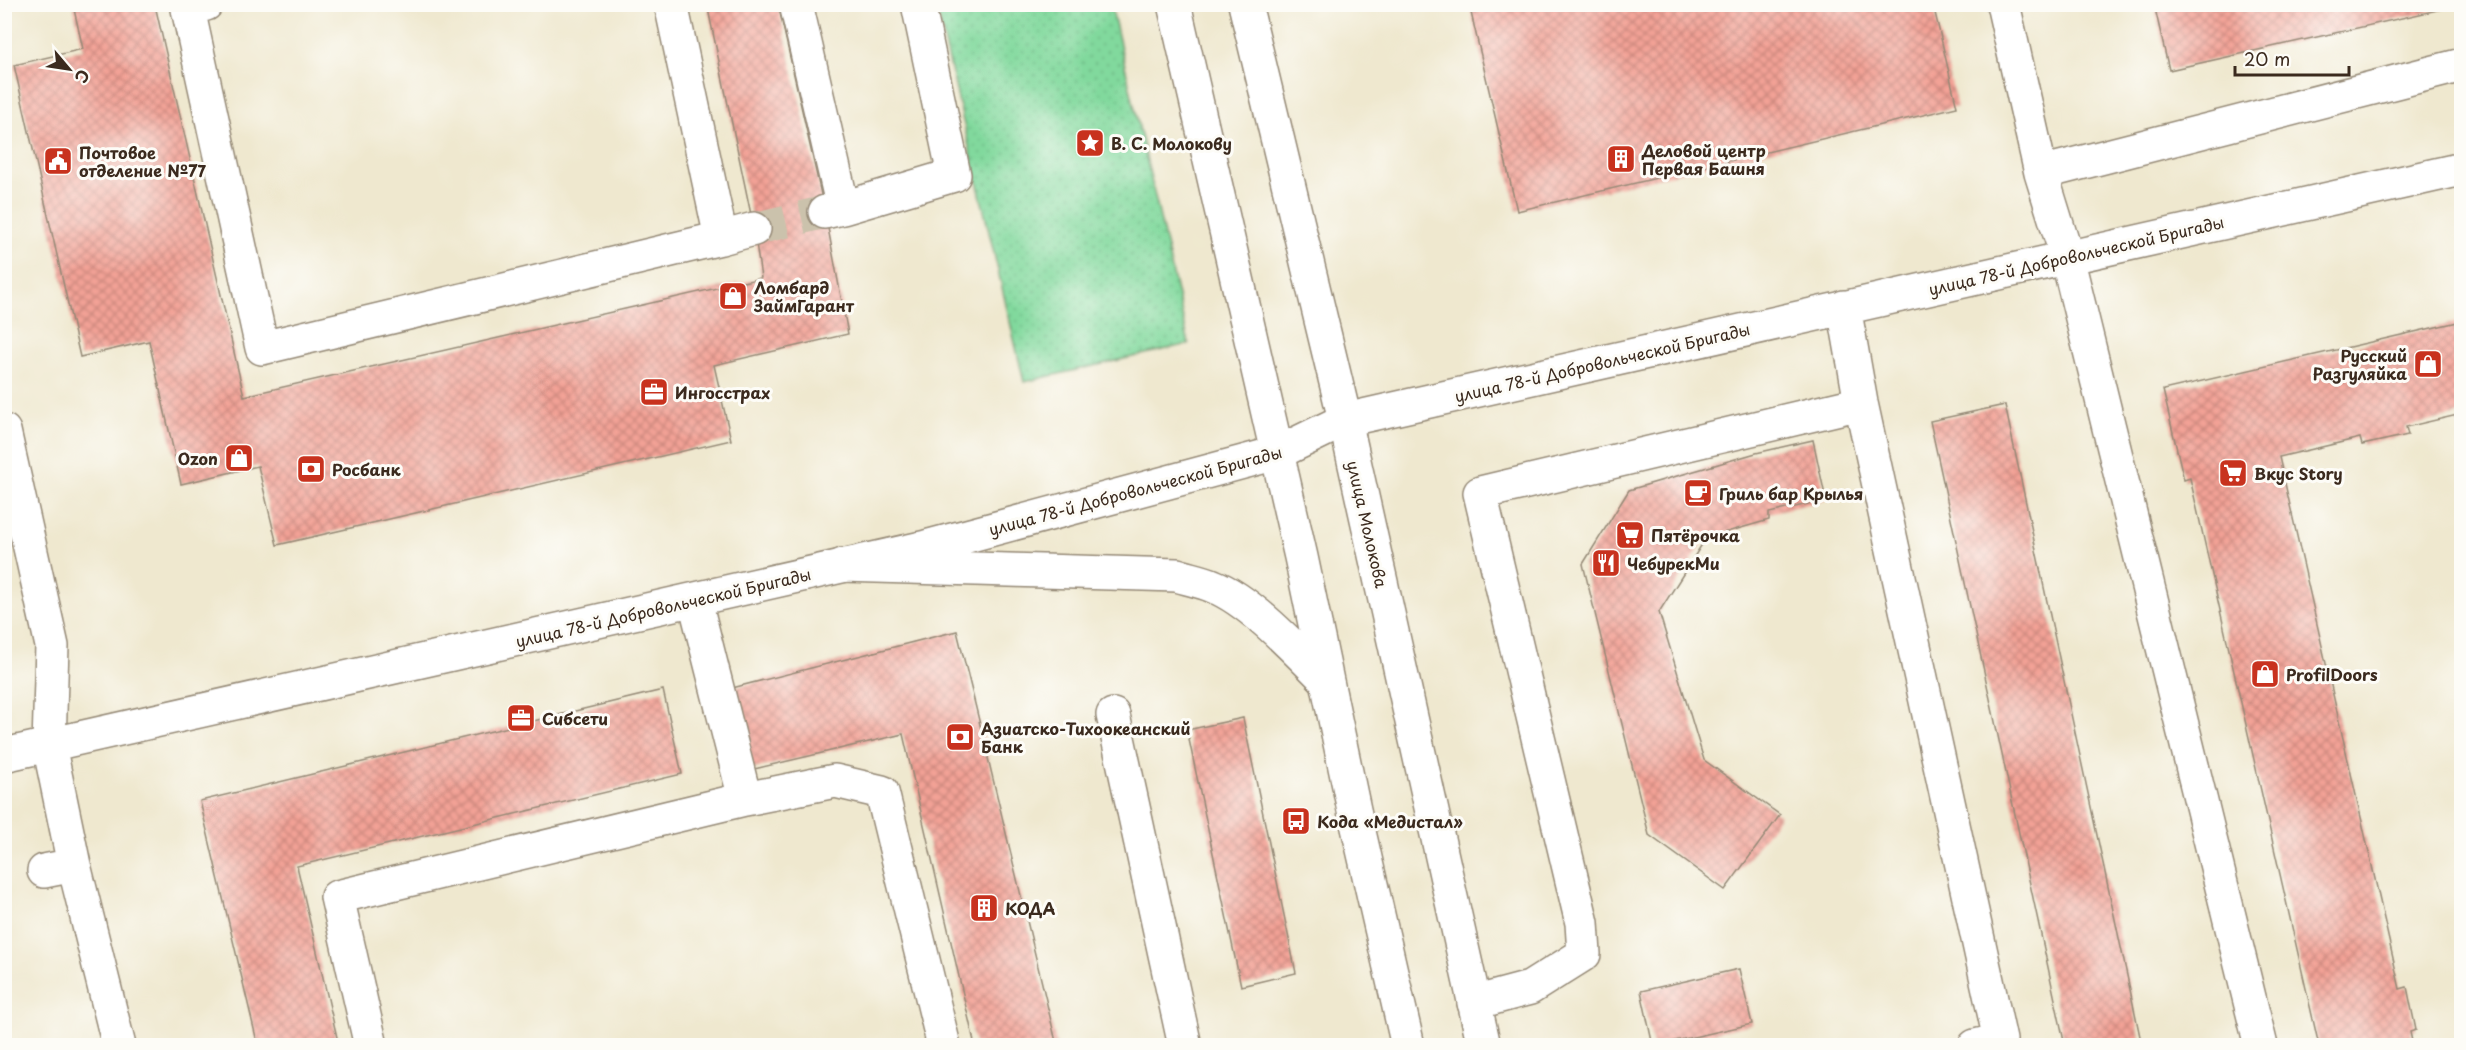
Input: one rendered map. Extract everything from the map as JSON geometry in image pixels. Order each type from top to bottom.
[{"type":"street","points":[[206,4],[188,9],[262,348],[754,229]]},
{"type":"street","points":[[672,4],[721,238]]},
{"type":"street","points":[[796,4],[834,210],[954,175],[918,4]]},
{"type":"street","points":[[1174,4],[1408,1046]]},
{"type":"street","name":"улица Молокова","points":[[1245,4],[1345,420],[1484,1046]]},
{"type":"street","points":[[2003,4],[2041,173],[2067,257],[2261,1046]]},
{"type":"street","points":[[2041,173],[2462,65]]},
{"type":"street","name":"улица 78-й Добровольческой Бригады","points":[[4,755],[695,601],[926,547],[1276,453],[1345,420],[2462,169]]},
{"type":"street","points":[[1844,307],[1862,403],[2000,1040],[1975,1046]]},
{"type":"street","points":[[1474,1003],[1530,987],[1584,954],[1582,923],[1480,493],[1862,403]]},
{"type":"street","points":[[4,431],[52,646],[49,745],[59,868],[118,1046]]},
{"type":"street","points":[[843,565],[1177,575],[1215,586],[1248,608],[1283,636],[1327,681]]},
{"type":"street","points":[[695,601],[745,799]]},
{"type":"street","points":[[1113,715],[1185,1046]]},
{"type":"street","points":[[371,1046],[337,897],[745,799],[835,781],[882,792],[944,1046]]},
{"type":"green space","points":[[936,5],[1111,5],[1189,344],[1024,382]]},
{"type":"building","points":[[707,4],[778,4],[825,212],[848,334],[714,365],[731,440],[277,545],[258,466],[181,484],[149,341],[80,357],[14,65],[83,49],[73,5],[155,5],[244,396],[761,278],[754,229]]},
{"type":"building","name":"Деловой центр Первая Башня","points":[[1469,4],[1933,4],[1957,107],[1517,211]]},
{"type":"building","points":[[2154,4],[2460,4],[2460,5],[2169,70]]},
{"type":"building","points":[[2462,321],[2462,414],[2406,427],[2408,435],[2362,445],[2360,438],[2279,457],[2400,989],[2407,987],[2416,1030],[2410,1032],[2413,1046],[2319,1046],[2190,478],[2184,480],[2163,390]]},
{"type":"building","points":[[2005,405],[2142,1046],[2065,1046],[1930,421]]},
{"type":"building","points":[[1813,440],[1826,500],[1769,513],[1769,520],[1706,538],[1659,612],[1704,760],[1780,815],[1725,890],[1649,835],[1583,564],[1629,490],[1756,453]]},
{"type":"building","name":"КОДА","points":[[957,631],[1057,1046],[975,1046],[903,734],[750,770],[732,688]]},
{"type":"building","points":[[663,690],[682,774],[297,866],[339,1046],[258,1046],[200,801]]},
{"type":"building","points":[[1243,718],[1296,973],[1241,986],[1187,730]]},
{"type":"building","points":[[1739,969],[1752,1024],[1653,1046],[1641,991]]},
{"type":"tunnel","points":[[754,229],[825,212]]},
{"type":"place","name":"В. С. Молокову","points":[[1090,143]]},
{"type":"place","name":"Деловой центр Первая Башня","points":[[1621,159]]},
{"type":"place","name":"Почтовое отделение №77","points":[[58,161]]},
{"type":"place","name":"Ломбард ЗаймГарант","points":[[733,296]]},
{"type":"place","name":"Русский Разгуляйка","points":[[2428,364]]},
{"type":"place","name":"Ингосстрах","points":[[654,392]]},
{"type":"place","name":"Ozon","points":[[239,458]]},
{"type":"place","name":"Росбанк","points":[[311,469]]},
{"type":"place","name":"Вкус Story","points":[[2233,473]]},
{"type":"place","name":"Гриль бар Крылья","points":[[1698,493]]},
{"type":"place","name":"Пятёрочка","points":[[1630,535]]},
{"type":"place","name":"ЧебурекМи","points":[[1606,563]]},
{"type":"place","name":"ProfilDoors","points":[[2265,674]]},
{"type":"place","name":"Сибсети","points":[[521,718]]},
{"type":"place","name":"Азиатско-Тихоокеанский Банк","points":[[960,737]]},
{"type":"place","name":"Кода «Медистал»","points":[[1296,821]]},
{"type":"place","name":"КОДА","points":[[984,908]]}]
